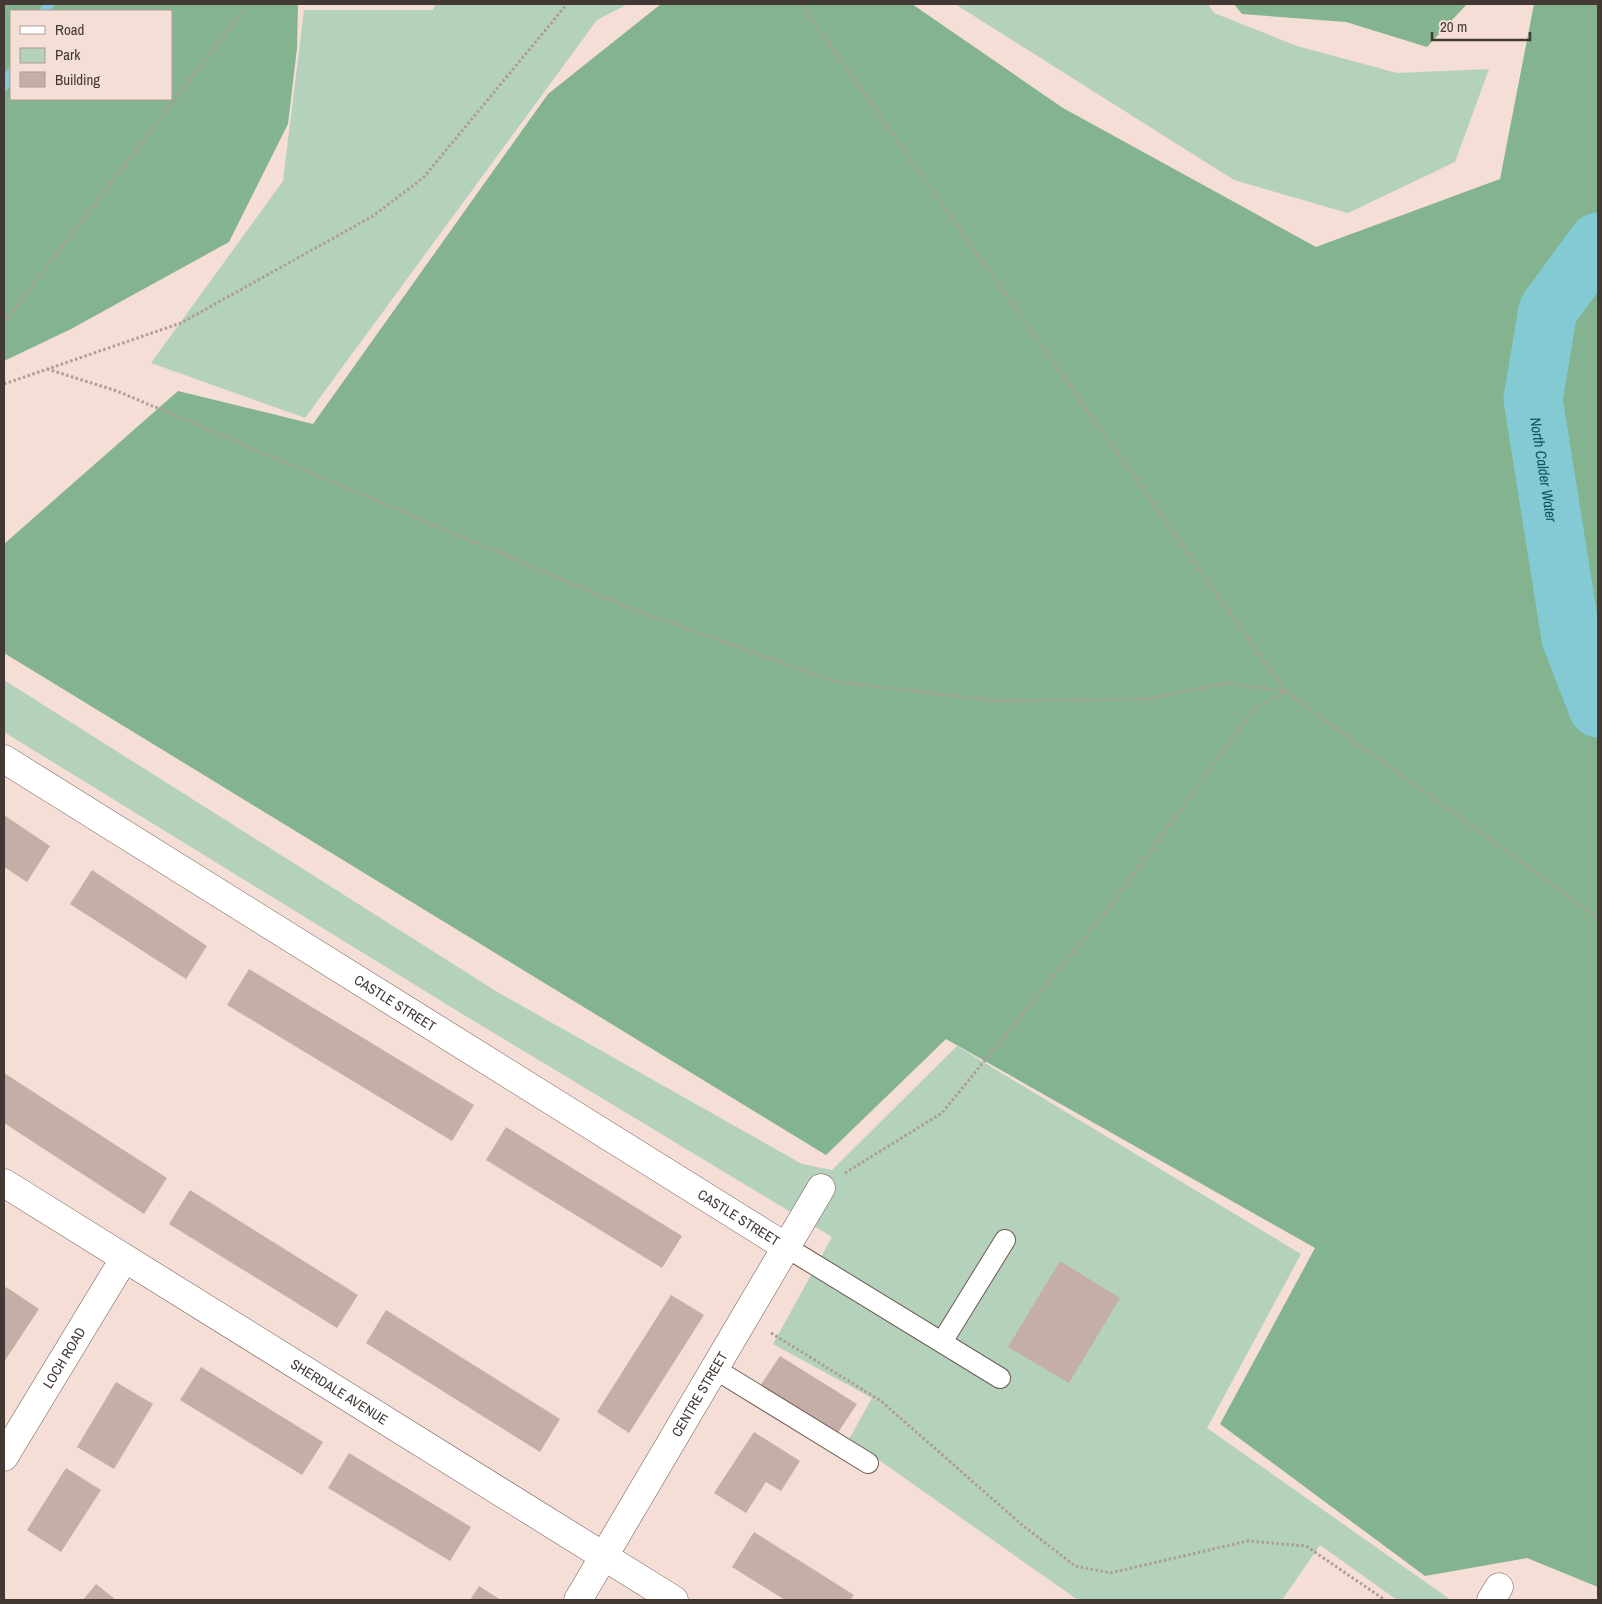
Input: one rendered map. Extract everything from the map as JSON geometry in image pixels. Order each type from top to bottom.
[{"type":"street","name":"CASTLE STREET","points":[[4,759],[786,1247]]},
{"type":"street","name":"SHERDALE AVENUE","points":[[4,1183],[603,1558],[674,1600]]},
{"type":"street","name":"CENTRE STREET","points":[[578,1600],[821,1188]]},
{"type":"street","name":"LOCH ROAD","points":[[4,1457],[124,1259]]},
{"type":"lane","points":[[942,1342],[1005,1240]]},
{"type":"lane","points":[[786,1247],[1000,1378]]},
{"type":"lane","points":[[715,1368],[868,1462]]},
{"type":"path","points":[[4,323],[248,4]]},
{"type":"path","points":[[4,384],[181,323],[373,216],[423,178],[567,4]]},
{"type":"path","points":[[801,4],[1284,691],[1598,918]]},
{"type":"path","points":[[47,369],[117,391],[627,607],[833,681],[996,701],[1149,699],[1226,684],[1284,691]]},
{"type":"path","points":[[821,1188],[942,1113],[1107,910],[1254,709],[1284,691]]},
{"type":"path","points":[[747,1315],[763,1329],[881,1401],[1021,1524],[1076,1566],[1110,1574],[1248,1541],[1306,1546],[1385,1600]]},
{"type":"green space","points":[[4,4],[298,4],[297,48],[288,124],[229,242],[71,329],[4,361]]},
{"type":"green space","points":[[435,4],[628,4],[597,20],[305,418],[151,363],[283,181],[304,10],[433,10]]},
{"type":"green space","points":[[661,4],[912,4],[1063,108],[1316,247],[1500,179],[1534,4],[1598,4],[1598,1587],[1527,1558],[1425,1576],[1220,1424],[1315,1248],[946,1039],[826,1155],[4,653],[4,544],[178,391],[313,424],[548,94]]},
{"type":"green space","points":[[955,4],[1208,4],[1214,13],[1297,46],[1397,73],[1489,69],[1455,162],[1348,213],[1234,180]]},
{"type":"green space","points":[[1234,4],[1467,4],[1427,47],[1346,22],[1242,14]]},
{"type":"green space","points":[[4,680],[499,993],[802,1164],[832,1170],[957,1046],[1301,1254],[1207,1428],[1451,1600],[1397,1600],[1320,1545],[1282,1600],[1078,1600],[849,1439],[872,1398],[773,1344],[832,1237],[464,1015],[4,732]]},
{"type":"building","points":[[4,815],[50,846],[27,882],[4,867]]},
{"type":"building","points":[[92,870],[207,946],[186,979],[70,904]]},
{"type":"building","points":[[249,969],[474,1105],[452,1141],[227,1005]]},
{"type":"building","points":[[4,1073],[167,1178],[144,1214],[4,1123]]},
{"type":"building","points":[[506,1127],[682,1236],[662,1268],[486,1160]]},
{"type":"building","points":[[190,1190],[358,1295],[337,1328],[169,1224]]},
{"type":"building","points":[[1060,1261],[1120,1298],[1069,1383],[1008,1347]]},
{"type":"building","points":[[6,1287],[39,1309],[4,1362],[4,1290]]},
{"type":"building","points":[[671,1295],[704,1315],[629,1433],[597,1412]]},
{"type":"building","points":[[386,1310],[560,1419],[540,1452],[366,1343]]},
{"type":"building","points":[[780,1356],[857,1404],[835,1437],[758,1389]]},
{"type":"building","points":[[201,1367],[323,1442],[302,1475],[180,1400]]},
{"type":"building","points":[[116,1382],[153,1404],[114,1469],[77,1447]]},
{"type":"building","points":[[754,1432],[800,1461],[781,1491],[766,1482],[746,1513],[714,1493]]},
{"type":"building","points":[[349,1453],[471,1527],[450,1561],[328,1488]]},
{"type":"building","points":[[66,1468],[101,1490],[61,1552],[27,1530]]},
{"type":"building","points":[[754,1532],[854,1595],[850,1600],[785,1600],[732,1567]]},
{"type":"building","points":[[96,1584],[116,1600],[83,1600]]},
{"type":"building","points":[[479,1586],[501,1600],[470,1600]]},
{"type":"waterway","points":[[46,10],[49,4]]},
{"type":"waterway","points":[[4,86],[10,75]]},
{"type":"waterway","name":"North Calder Water","points":[[1598,242],[1548,310],[1533,399],[1571,638],[1598,708]]}]
